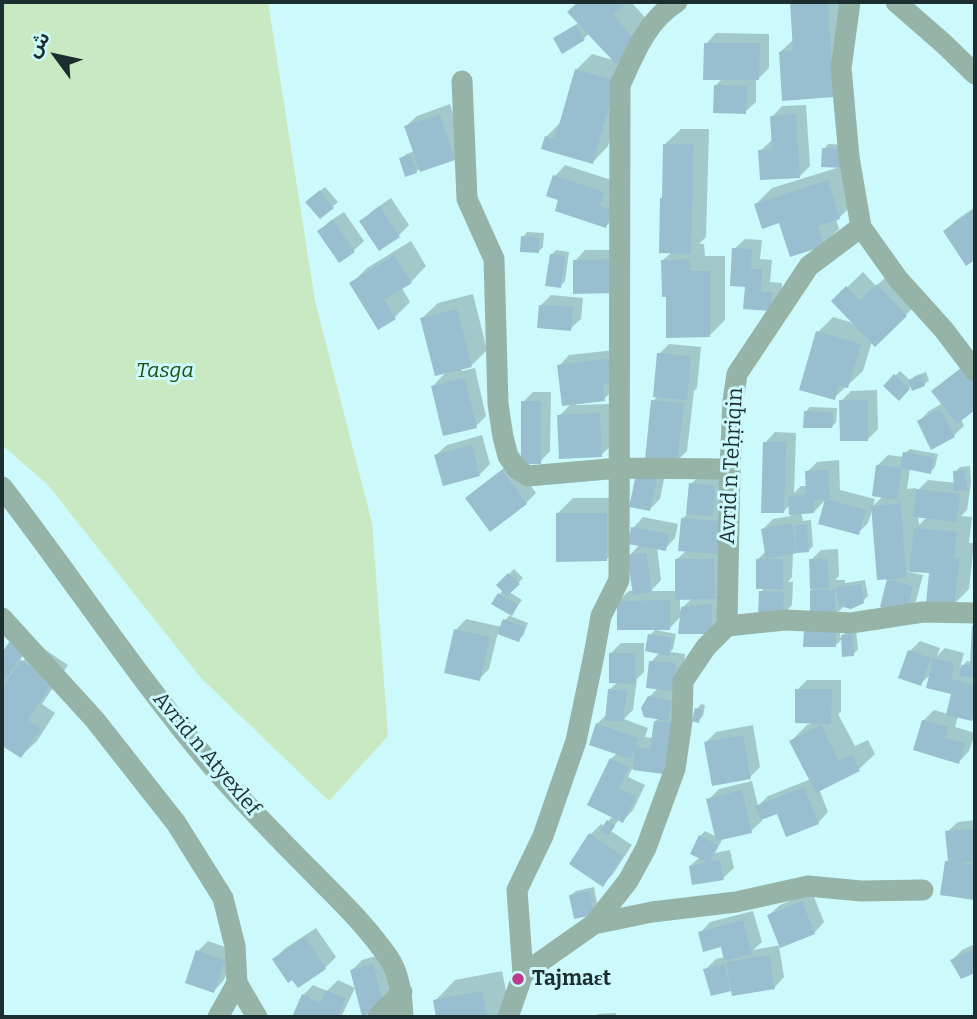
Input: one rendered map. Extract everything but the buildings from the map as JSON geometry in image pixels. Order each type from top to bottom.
[{"type":"street","points":[[508,1017],[523,974],[517,890],[543,836],[576,741],[601,616],[619,580],[620,85],[644,35],[670,6],[677,2]]},
{"type":"street","points":[[850,2],[841,68],[849,157],[861,227],[898,279],[944,330],[975,371]]},
{"type":"street","points":[[896,2],[975,74]]},
{"type":"street","points":[[462,81],[467,199],[495,260],[498,404],[508,456],[517,469],[528,476],[620,468],[730,469]]},
{"type":"street","name":"Avrid n Teḥṛiqin","points":[[727,626],[730,469],[737,374],[809,267],[861,227]]},
{"type":"street","name":"Avrid n Atyexlef","points":[[2,487],[155,694],[212,766],[366,928],[390,960],[402,992],[403,1017]]},
{"type":"street","points":[[523,974],[594,924],[628,881],[646,848],[675,769],[682,721],[683,681],[706,647],[727,626],[785,620],[851,623],[923,612],[975,613]]},
{"type":"street","points":[[2,618],[95,720],[176,823],[223,898],[235,946],[237,983],[257,1017]]},
{"type":"street","points":[[594,924],[652,912],[736,902],[808,886],[861,891],[923,890]]},
{"type":"street","points":[[218,1017],[237,983]]},
{"type":"street","points":[[378,1017],[402,992]]},
{"type":"green space","name":"Tasga","points":[[2,2],[268,2],[315,301],[372,523],[388,736],[329,801],[201,678],[47,484],[2,445]]},
{"type":"place","name":"Tajmaɛt","points":[[518,979]]}]
